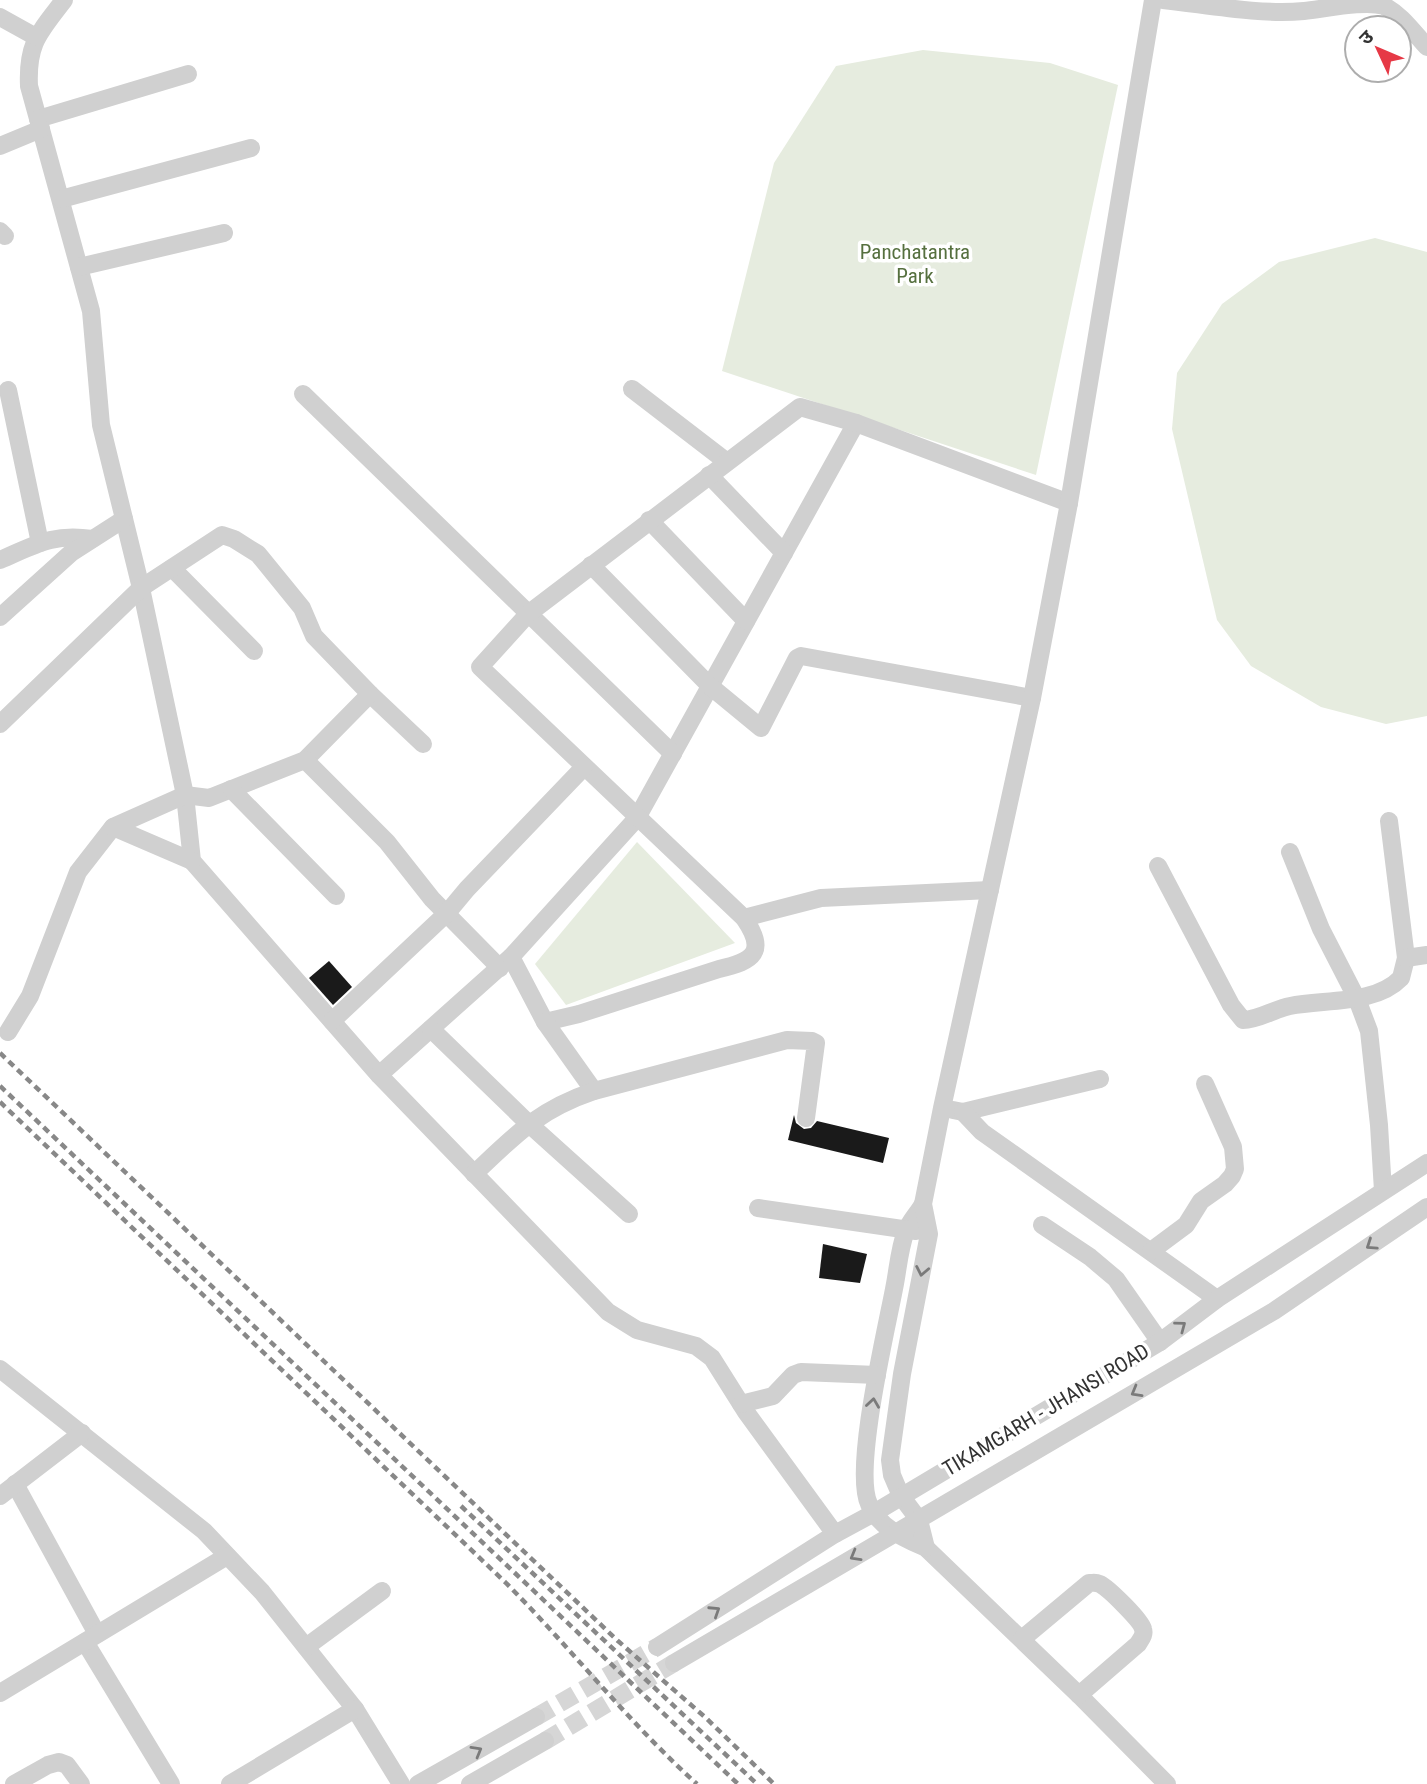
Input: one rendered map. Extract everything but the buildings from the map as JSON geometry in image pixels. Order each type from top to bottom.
[{"type":"street","points":[[64,0],[36,37],[28,61],[29,86],[91,311],[101,425],[141,588],[185,794],[192,861]]},
{"type":"street","points":[[1153,0],[1069,503],[1032,698],[923,1204],[906,1230],[877,1375],[864,1470],[864,1491],[874,1513],[894,1534],[926,1548],[1022,1639],[1167,1784]]},
{"type":"street","points":[[1163,0],[1301,12],[1368,2],[1383,5],[1397,15],[1427,47]]},
{"type":"street","points":[[0,17],[36,37]]},
{"type":"street","points":[[0,146],[40,124],[188,74]]},
{"type":"street","points":[[61,199],[251,148]]},
{"type":"street","points":[[79,267],[224,233]]},
{"type":"street","points":[[632,389],[727,462]]},
{"type":"street","points":[[8,390],[40,543]]},
{"type":"street","points":[[303,394],[673,754]]},
{"type":"street","points":[[545,1022],[742,964],[756,949],[753,932],[744,918],[480,667],[528,614],[800,407],[856,423],[1069,503]]},
{"type":"street","points":[[379,1075],[506,962],[637,818],[856,423]]},
{"type":"street","points":[[709,475],[784,553]]},
{"type":"street","points":[[0,617],[51,570],[124,519]]},
{"type":"street","points":[[649,520],[746,621]]},
{"type":"street","points":[[0,724],[141,588],[222,535],[258,554],[302,608],[314,636],[422,744]]},
{"type":"street","points":[[1,555],[61,536],[92,539]]},
{"type":"street","points":[[591,565],[710,686],[761,728],[794,663],[801,656],[1032,698]]},
{"type":"street","points":[[172,568],[254,651]]},
{"type":"street","points":[[8,1032],[30,996],[78,872],[113,827],[185,794],[209,798],[305,760],[370,694]]},
{"type":"street","points":[[305,760],[387,842],[432,899],[506,962],[594,1091]]},
{"type":"street","points":[[332,1021],[447,913],[584,767]]},
{"type":"street","points":[[231,789],[336,896]]},
{"type":"street","points":[[1158,866],[1231,1005],[1243,1020],[1251,1020],[1272,1010],[1293,1005],[1357,999],[1396,983],[1405,969],[1406,958],[1389,821]]},
{"type":"street","points":[[113,827],[192,861],[379,1075],[608,1312],[637,1330],[696,1346],[705,1352],[835,1534]]},
{"type":"street","points":[[1290,852],[1321,929],[1357,999],[1369,1031],[1373,1054],[1382,1191]]},
{"type":"street","points":[[744,918],[821,898],[990,890]]},
{"type":"street","points":[[1406,958],[1427,955]]},
{"type":"street","points":[[431,1029],[528,1123],[629,1214]]},
{"type":"street","points":[[474,1174],[528,1123],[569,1099],[775,1042],[812,1041],[816,1045],[806,1118]]},
{"type":"street","points":[[942,1108],[964,1112],[1100,1079]]},
{"type":"street","points":[[1151,1251],[1186,1225],[1201,1201],[1225,1184],[1235,1169],[1233,1147],[1205,1084]]},
{"type":"street","points":[[964,1112],[982,1132],[1217,1299]]},
{"type":"street","name":"TIKAMGARH - JHANSI ROAD","points":[[657,1647],[835,1534],[1160,1342],[1217,1299],[1427,1163]]},
{"type":"street","points":[[923,1204],[929,1234],[891,1443],[892,1475],[901,1496],[919,1520],[926,1548]]},
{"type":"street","name":"TIKAMGARH - JHANSI ROAD","points":[[674,1663],[1274,1311],[1427,1207]]},
{"type":"street","points":[[758,1208],[929,1234]]},
{"type":"street","points":[[1042,1225],[1090,1257],[1116,1279],[1160,1342]]},
{"type":"street","points":[[0,1369],[204,1531],[262,1592],[355,1709],[401,1784]]},
{"type":"street","points":[[741,1404],[773,1396],[793,1375],[801,1371],[877,1375]]},
{"type":"street","points":[[0,1496],[82,1433]]},
{"type":"street","points":[[15,1485],[91,1638],[171,1784]]},
{"type":"street","points":[[0,1693],[227,1556]]},
{"type":"street","points":[[1022,1639],[1089,1583],[1097,1582],[1104,1587],[1140,1621],[1144,1630],[1138,1644],[1079,1695]]},
{"type":"street","points":[[306,1647],[382,1591]]},
{"type":"street","points":[[230,1784],[355,1709]]},
{"type":"street","points":[[418,1784],[536,1717]]},
{"type":"street","points":[[470,1784],[545,1741]]},
{"type":"street","points":[[14,1784],[48,1765],[59,1762],[66,1765],[81,1784]]},
{"type":"green space","name":"Panchatantra Park","points":[[923,50],[1050,63],[1118,85],[1036,475],[722,371],[774,163],[836,66]]},
{"type":"green space","points":[[1375,238],[1427,252],[1427,716],[1386,724],[1321,707],[1251,666],[1217,620],[1172,429],[1177,373],[1222,304],[1279,262]]},
{"type":"green space","points":[[637,842],[735,943],[566,1005],[535,964]]},
{"type":"tunnel","points":[[536,1717],[657,1647]]},
{"type":"tunnel","points":[[545,1741],[674,1663]]},
{"type":"railway","points":[[0,1053],[618,1641],[706,1718],[774,1784]]},
{"type":"railway","points":[[0,1086],[738,1784]]},
{"type":"railway","points":[[0,1102],[505,1582],[647,1736],[697,1784]]},
{"type":"railway","points":[[461,1506],[757,1784]]}]
